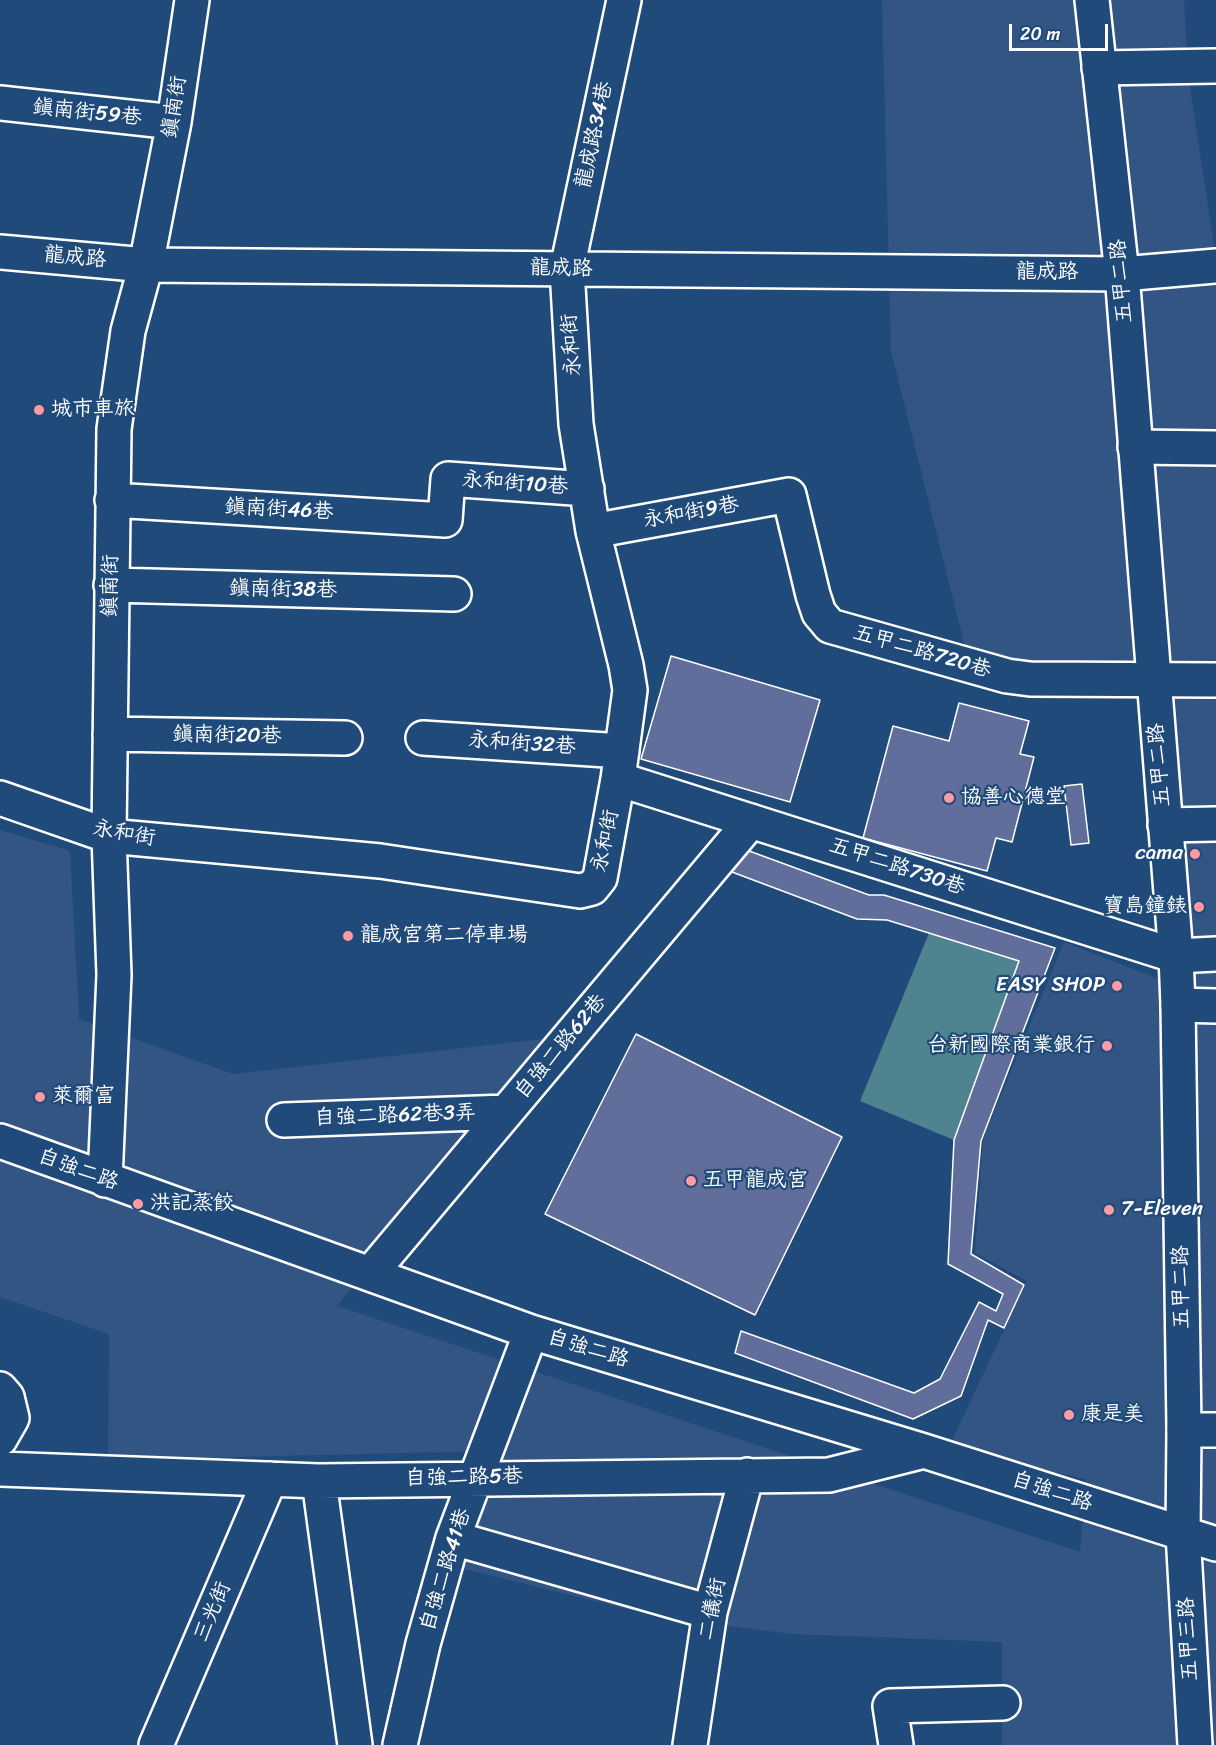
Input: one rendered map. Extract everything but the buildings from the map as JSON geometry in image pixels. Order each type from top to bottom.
[{"type":"street","name":"鎮南街","points":[[105,1180],[114,975],[109,836],[114,429],[128,331],[146,265],[174,122],[192,0]]},
{"type":"street","name":"龍成路34巷","points":[[567,269],[624,0]]},
{"type":"street","name":"五甲二路","points":[[1092,0],[1122,274],[1176,956],[1184,1430],[1183,1533]]},
{"type":"street","points":[[1099,68],[1216,66]]},
{"type":"street","name":"鎮南街59巷","points":[[0,103],[174,122]]},
{"type":"street","name":"龍成路","points":[[0,252],[146,265],[1122,274],[1216,266]]},
{"type":"street","name":"永和街","points":[[0,798],[109,836],[380,861],[580,891],[592,888],[600,878],[620,765],[630,690],[593,531],[576,424],[567,269]]},
{"type":"street","points":[[1135,447],[1216,448]]},
{"type":"street","name":"永和街10巷","points":[[445,520],[448,479],[586,489]]},
{"type":"street","name":"五甲二路720巷","points":[[789,495],[813,595],[819,613],[830,626],[1007,676],[1030,679],[1216,680]]},
{"type":"street","name":"永和街9巷","points":[[593,531],[789,495]]},
{"type":"street","name":"鎮南街46巷","points":[[112,500],[445,520]]},
{"type":"street","name":"鎮南街38巷","points":[[111,585],[454,594]]},
{"type":"street","name":"鎮南街20巷","points":[[110,734],[345,738]]},
{"type":"street","name":"永和街32巷","points":[[423,738],[620,765]]},
{"type":"street","name":"五甲二路730巷","points":[[620,765],[752,821],[1176,956]]},
{"type":"street","name":"自強二路62巷","points":[[370,1274],[752,821]]},
{"type":"street","points":[[1165,825],[1216,824]]},
{"type":"street","points":[[1176,956],[1216,954]]},
{"type":"street","points":[[1178,1005],[1216,1006]]},
{"type":"street","name":"自強二路62巷3弄","points":[[284,1120],[506,1113]]},
{"type":"street","name":"自強二路","points":[[0,1141],[531,1332],[924,1451],[1216,1544]]},
{"type":"street","name":"自強二路41巷","points":[[400,1745],[423,1644],[453,1538],[531,1332]]},
{"type":"street","points":[[0,1389],[7,1397],[12,1418],[0,1438]]},
{"type":"street","points":[[1184,1430],[1216,1430]]},
{"type":"street","name":"自強二路5巷","points":[[0,1469],[319,1481],[829,1475],[924,1451]]},
{"type":"street","name":"二儀街","points":[[690,1745],[710,1612],[747,1475]]},
{"type":"street","name":"三光街","points":[[156,1745],[270,1479]]},
{"type":"street","points":[[319,1481],[355,1745]]},
{"type":"street","name":"五甲三路","points":[[1183,1533],[1195,1745]]},
{"type":"street","points":[[453,1538],[710,1612]]},
{"type":"street","points":[[896,1745],[890,1706],[1003,1703]]},
{"type":"shaded area","points":[[882,0],[1184,0],[1188,74],[1216,259],[1216,1745],[1002,1745],[1002,1642],[792,1634],[665,1618],[460,1568],[494,1451],[108,1460],[109,1334],[0,1297],[0,830],[70,851],[79,1019],[233,1074],[551,1038],[337,1306],[1080,1552],[1086,1479],[948,1449],[1027,1281],[975,1253],[983,1139],[1064,942],[1164,981],[1135,665],[1015,669],[966,651],[891,351]]},
{"type":"green space","points":[[929,933],[1019,961],[954,1140],[860,1101]]},
{"type":"place","name":"城市車旅","points":[[39,410]]},
{"type":"place","name":"協善心德堂","points":[[949,798]]},
{"type":"place","name":"cama","points":[[1195,854]]},
{"type":"place","name":"寶島鐘錶","points":[[1199,907]]},
{"type":"place","name":"龍成宮第二停車場","points":[[348,936]]},
{"type":"place","name":"EASY SHOP","points":[[1117,986]]},
{"type":"place","name":"台新國際商業銀行","points":[[1107,1046]]},
{"type":"place","name":"萊爾富","points":[[40,1097]]},
{"type":"place","name":"五甲龍成宮","points":[[691,1181]]},
{"type":"place","name":"洪記蒸餃","points":[[138,1204]]},
{"type":"place","name":"7-Eleven","points":[[1109,1210]]},
{"type":"place","name":"康是美","points":[[1069,1415]]}]
